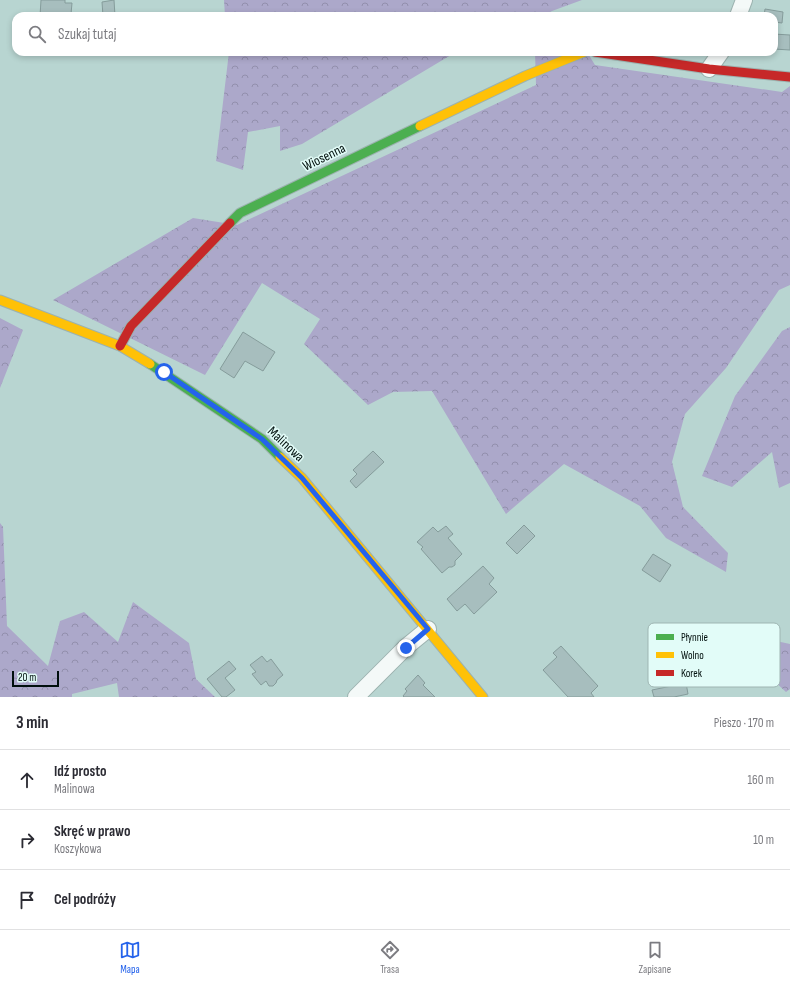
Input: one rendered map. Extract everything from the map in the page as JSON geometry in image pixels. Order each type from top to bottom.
[{"type":"street","points":[[740,12],[744,0]]},
{"type":"street","name":"Wiosenna","points":[[120,346],[131,326],[240,213],[525,76],[574,56]]},
{"type":"street","points":[[622,56],[709,69],[790,76]]},
{"type":"street","points":[[709,69],[718,56]]},
{"type":"street","name":"Malinowa","points":[[0,300],[120,346],[164,372],[262,439],[302,478],[483,697]]},
{"type":"street","points":[[356,697],[406,648],[428,629]]},
{"type":"green space","points":[[224,0],[582,0],[550,12],[225,12]]},
{"type":"green space","points":[[229,56],[449,56],[302,144],[280,151],[280,126],[248,132],[243,170],[216,161]]},
{"type":"green space","points":[[535,56],[589,56],[595,65],[782,92],[790,86],[790,285],[779,290],[726,368],[685,414],[672,462],[683,507],[728,553],[726,572],[666,538],[640,506],[564,464],[506,514],[432,391],[393,392],[368,405],[304,344],[320,319],[262,283],[205,375],[53,300],[193,218],[237,225],[536,85]]},
{"type":"green space","points":[[0,318],[23,330],[0,388]]},
{"type":"green space","points":[[790,327],[790,483],[779,488],[772,452],[732,487],[702,476],[735,396],[782,331]]},
{"type":"green space","points":[[0,523],[3,527],[7,626],[48,666],[60,621],[84,612],[118,642],[133,602],[189,643],[196,679],[215,697],[119,697],[117,683],[72,694],[72,697],[0,697]]},
{"type":"green space","points":[[780,642],[790,644],[790,689],[786,692],[780,686]]},
{"type":"building","points":[[41,0],[65,0],[65,3],[72,3],[71,12],[40,12]]},
{"type":"building","points":[[114,0],[115,12],[103,12],[102,2]]},
{"type":"building","points":[[765,9],[783,12],[782,23],[778,22],[778,12],[765,12]]},
{"type":"building","points":[[778,34],[790,35],[790,50],[778,49]]},
{"type":"building","points":[[243,332],[275,352],[263,371],[245,361],[234,378],[220,369]]},
{"type":"building","points":[[373,451],[384,462],[356,488],[350,481],[357,474],[353,470]]},
{"type":"building","points":[[524,525],[535,536],[517,554],[506,543]]},
{"type":"building","points":[[446,526],[453,534],[448,538],[462,554],[455,561],[455,565],[449,567],[442,573],[421,549],[423,547],[417,542],[433,527],[438,532]]},
{"type":"building","points":[[653,554],[671,565],[660,582],[642,570]]},
{"type":"building","points":[[483,566],[494,578],[489,584],[497,592],[474,614],[465,604],[457,611],[447,599]]},
{"type":"building","points":[[561,646],[598,686],[591,693],[594,697],[568,697],[543,670],[557,657],[553,653]]},
{"type":"building","points":[[262,656],[267,662],[271,659],[283,675],[273,686],[269,686],[266,681],[261,685],[252,674],[256,672],[250,665]]},
{"type":"building","points":[[229,661],[236,669],[225,678],[235,690],[226,697],[222,697],[207,679]]},
{"type":"building","points":[[418,675],[425,683],[423,685],[435,697],[403,696],[407,691],[405,689]]},
{"type":"building","points":[[667,687],[687,687],[688,694],[674,697],[654,697],[652,690]]},
{"type":"traffic: fast","points":[[230,223],[240,213],[420,126]]},
{"type":"traffic: fast","points":[[150,364],[262,439],[280,457]]},
{"type":"traffic: slow","points":[[420,126],[525,76],[574,56]]},
{"type":"traffic: slow","points":[[0,300],[120,346],[150,364]]},
{"type":"traffic: slow","points":[[280,457],[302,478],[483,697]]},
{"type":"traffic: jam","points":[[622,56],[709,69],[790,77]]},
{"type":"traffic: jam","points":[[120,346],[131,326],[230,223]]},
{"type":"route","points":[[164,372],[262,439],[302,478],[428,629],[406,648]]}]
